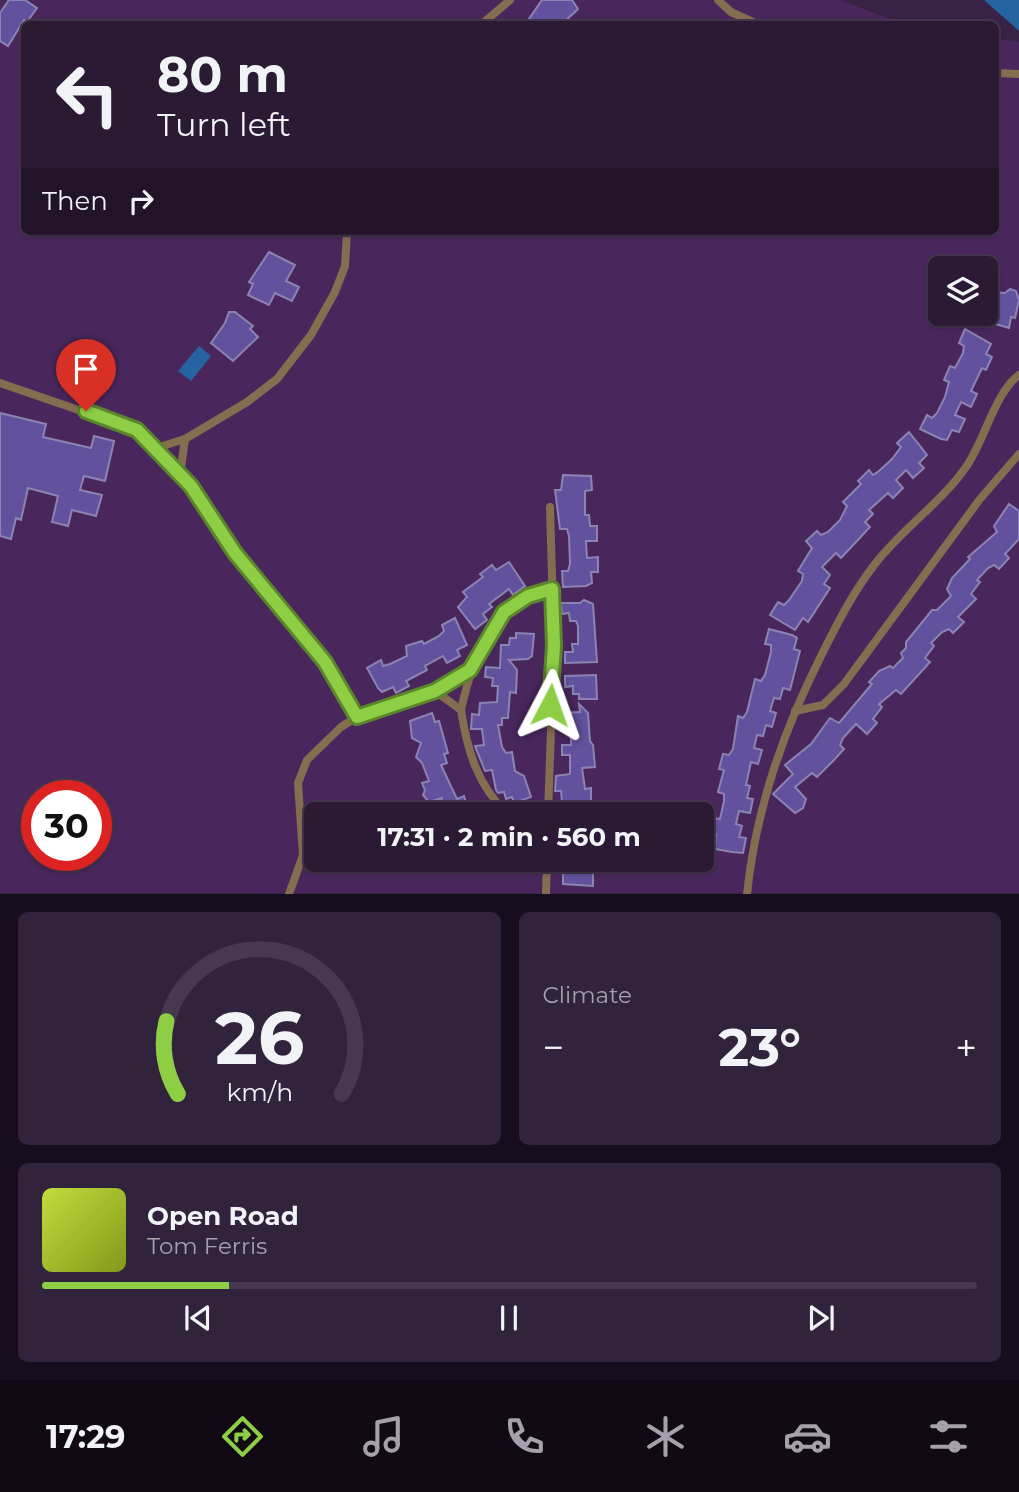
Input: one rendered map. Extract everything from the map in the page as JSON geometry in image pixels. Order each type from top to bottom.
[{"type":"street","points":[[486,21],[510,0]]},
{"type":"street","points":[[718,0],[731,12],[750,21]]},
{"type":"street","points":[[999,73],[1019,74]]},
{"type":"street","points":[[156,448],[185,439],[247,402],[277,379],[311,335],[335,292],[345,266],[347,235]]},
{"type":"street","points":[[747,894],[761,809],[794,711],[842,615],[864,579],[890,546],[956,481],[984,438],[1002,393],[1019,375]]},
{"type":"street","points":[[0,383],[137,430],[180,475],[235,553],[325,662],[357,717]]},
{"type":"street","points":[[180,475],[185,439]]},
{"type":"street","points":[[794,711],[823,705],[844,684],[980,499],[1019,454]]},
{"type":"street","points":[[548,802],[554,646],[550,506]]},
{"type":"street","points":[[495,802],[479,777],[466,743],[461,710],[470,670],[504,612],[528,596],[552,589]]},
{"type":"street","points":[[289,894],[303,855],[298,783],[307,760],[341,727],[357,717],[435,691],[470,670]]},
{"type":"street","points":[[435,691],[461,710]]},
{"type":"street","points":[[546,894],[547,872]]},
{"type":"shaded area","points":[[0,0],[839,0],[903,21],[21,21],[21,235],[999,235],[999,39],[1019,42],[1019,893],[0,893]]},
{"type":"water","points":[[984,0],[1019,0],[1019,31]]},
{"type":"water","points":[[199,346],[211,356],[191,381],[178,371]]},
{"type":"building","points":[[9,0],[25,0],[37,8],[28,21],[21,21],[8,46],[0,41],[0,13]]},
{"type":"building","points":[[542,0],[572,0],[578,9],[565,21],[529,19]]},
{"type":"building","points":[[269,252],[295,265],[286,281],[299,287],[292,301],[275,293],[269,305],[248,295],[253,284],[249,282]]},
{"type":"building","points":[[1010,289],[1016,291],[1019,300],[1015,318],[1011,317],[1009,328],[998,325],[998,292],[1005,293]]},
{"type":"building","points":[[229,312],[235,312],[253,326],[250,329],[258,337],[233,361],[211,343]]},
{"type":"building","points":[[965,329],[991,344],[986,354],[992,357],[986,370],[982,368],[971,391],[977,394],[971,407],[961,402],[955,415],[965,419],[959,432],[952,430],[947,440],[941,439],[920,429],[927,415],[932,418],[937,413],[945,397],[949,382],[944,380],[950,366],[955,368],[963,353],[964,346],[959,343]]},
{"type":"building","points":[[0,413],[46,424],[43,437],[91,448],[94,436],[114,441],[105,481],[84,476],[80,490],[102,495],[96,516],[72,510],[68,526],[52,522],[58,496],[28,488],[21,520],[16,518],[11,539],[0,536]]},
{"type":"building","points":[[909,432],[927,455],[919,463],[924,468],[913,478],[906,470],[896,480],[903,488],[893,498],[888,493],[869,510],[873,514],[865,522],[870,527],[841,558],[836,553],[822,567],[830,575],[824,584],[830,588],[808,622],[803,618],[795,630],[770,615],[778,602],[784,605],[789,600],[802,581],[803,574],[798,571],[812,548],[806,541],[817,531],[821,535],[828,532],[840,520],[847,506],[843,502],[861,484],[858,481],[869,470],[873,475],[892,459],[901,447],[897,443]]},
{"type":"building","points":[[563,475],[591,476],[592,490],[585,491],[585,515],[589,515],[590,526],[597,526],[597,541],[586,541],[587,558],[598,557],[598,572],[591,572],[592,583],[586,586],[563,587],[562,571],[568,571],[570,564],[569,536],[567,529],[560,529],[555,490],[561,490]]},
{"type":"building","points":[[1009,504],[1019,511],[1019,539],[1005,554],[1009,558],[999,569],[994,565],[988,568],[977,580],[980,582],[971,594],[976,599],[958,617],[964,622],[953,633],[949,629],[942,632],[931,643],[934,646],[925,658],[930,662],[901,694],[896,690],[879,704],[882,707],[873,719],[877,723],[867,734],[856,724],[843,738],[840,745],[844,749],[834,760],[817,777],[812,773],[795,787],[806,799],[803,808],[795,813],[773,794],[793,774],[785,765],[811,744],[830,718],[839,723],[872,684],[869,682],[879,671],[890,666],[893,668],[903,658],[901,653],[906,648],[906,642],[932,610],[937,610],[951,596],[947,589],[952,578],[970,559],[968,557],[997,532],[994,526]]},
{"type":"building","points":[[509,562],[525,586],[513,595],[509,589],[489,604],[492,607],[483,614],[487,620],[475,629],[458,607],[467,597],[463,592],[483,577],[480,574],[492,565],[496,570]]},
{"type":"building","points":[[584,600],[593,604],[597,662],[565,663],[565,652],[573,652],[572,644],[578,644],[578,626],[576,621],[570,621],[569,613],[562,614],[561,603],[580,603]]},
{"type":"building","points":[[455,618],[467,645],[457,650],[460,656],[447,663],[443,656],[425,666],[427,670],[406,681],[409,686],[396,693],[393,687],[382,692],[378,688],[367,668],[381,660],[383,666],[407,656],[406,646],[422,641],[424,644],[439,636],[444,631],[442,625]]},
{"type":"building","points":[[769,629],[797,638],[794,649],[800,651],[790,690],[783,688],[780,699],[774,698],[770,711],[776,713],[772,727],[766,725],[763,736],[757,735],[754,748],[762,750],[758,764],[751,762],[746,785],[750,786],[747,798],[753,799],[750,813],[739,811],[736,824],[742,826],[739,837],[746,838],[743,853],[715,849],[714,818],[720,819],[724,801],[724,794],[718,792],[724,770],[719,769],[723,754],[729,755],[733,749],[738,716],[743,718],[747,712],[755,679],[761,681],[765,675],[771,645],[765,644]]},
{"type":"building","points":[[516,633],[534,634],[532,656],[528,659],[509,660],[517,670],[516,693],[510,692],[508,718],[502,718],[502,725],[498,725],[502,747],[506,753],[512,752],[515,771],[524,776],[531,797],[514,802],[512,797],[506,799],[504,792],[498,793],[492,770],[485,771],[475,746],[484,745],[482,729],[471,729],[472,714],[479,715],[480,703],[497,702],[498,686],[492,686],[493,678],[485,677],[486,667],[500,668],[501,645],[509,645],[510,638],[516,638]]},
{"type":"building","points":[[596,675],[597,699],[579,699],[579,694],[573,694],[573,686],[565,687],[565,676]]},
{"type":"building","points":[[579,704],[588,713],[590,741],[593,745],[595,767],[582,768],[585,789],[591,788],[591,802],[562,802],[561,791],[555,791],[556,776],[570,774],[570,755],[562,755],[562,745],[571,745],[571,731],[565,731],[565,723],[558,723],[558,713],[580,712]]},
{"type":"building","points":[[432,713],[435,722],[439,721],[448,753],[444,754],[447,763],[441,765],[457,799],[464,796],[466,802],[440,802],[442,798],[429,802],[423,795],[425,790],[422,783],[429,781],[422,763],[416,757],[421,743],[412,738],[410,721]]},
{"type":"building","points":[[593,872],[593,886],[563,884],[563,873],[556,873]]},
{"type":"route","points":[[86,411],[137,430],[191,486],[235,553],[325,662],[357,717],[435,691],[470,670],[504,612],[528,596],[552,589],[554,646],[550,705]]}]
